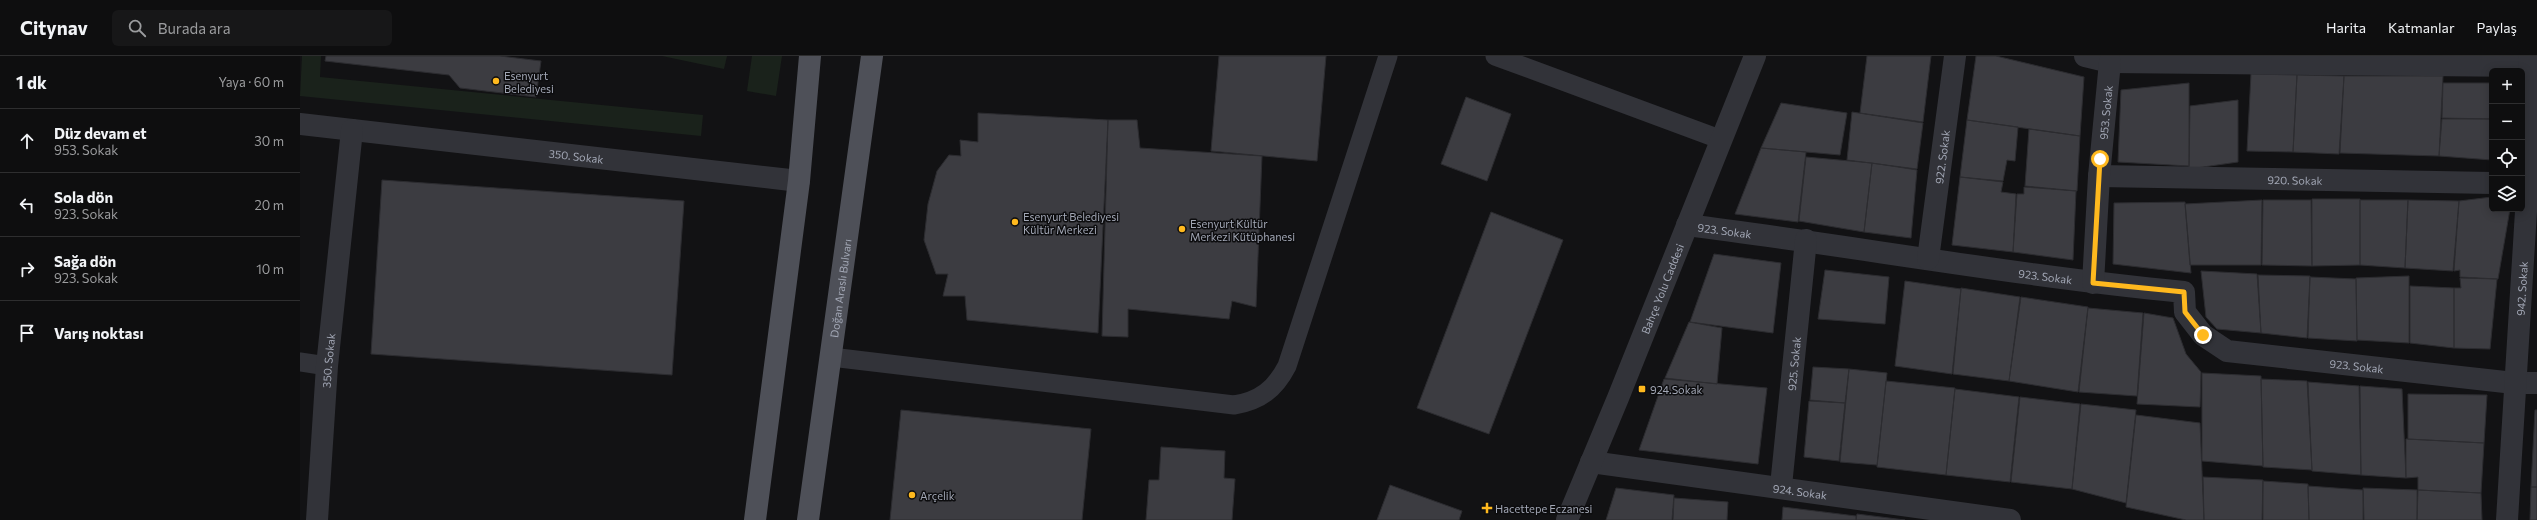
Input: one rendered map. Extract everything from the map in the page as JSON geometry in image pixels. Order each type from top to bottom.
[{"type":"main road","points":[[755,520],[799,181],[810,56]]},
{"type":"main road","name":"Doğan Araslı Bulvarı","points":[[808,520],[872,56]]},
{"type":"street","name":"Bahçe Yolu Caddesi","points":[[1567,520],[1755,56]]},
{"type":"street","name":"922. Sokak","points":[[1928,258],[1955,56]]},
{"type":"street","points":[[2085,56],[2110,62],[2530,61]]},
{"type":"street","name":"942. Sokak","points":[[2507,520],[2514,383],[2529,193],[2530,61]]},
{"type":"street","name":"953. Sokak","points":[[2093,283],[2099,176],[2110,62]]},
{"type":"street","name":"350. Sokak","points":[[300,124],[799,181]]},
{"type":"street","name":"350. Sokak","points":[[317,520],[327,366],[352,130]]},
{"type":"street","name":"920. Sokak","points":[[2099,176],[2489,183]]},
{"type":"street","name":"923. Sokak","points":[[1687,225],[1806,240],[2093,283],[2184,292],[2185,312],[2203,335],[2227,351],[2514,383],[2537,383]]},
{"type":"street","name":"925. Sokak","points":[[1781,486],[1806,240]]},
{"type":"street","name":"924. Sokak","points":[[1591,462],[1781,486],[2010,520]]},
{"type":"lane","points":[[831,357],[1234,404],[1248,402],[1261,397],[1276,384],[1287,366],[1388,56]]},
{"type":"lane","points":[[1495,56],[1722,140]]},
{"type":"lane","points":[[300,362],[327,366]]},
{"type":"shaded area","points":[[302,56],[321,56],[320,77],[703,115],[701,136],[300,96]]},
{"type":"shaded area","points":[[662,56],[727,56],[724,69]]},
{"type":"shaded area","points":[[752,56],[782,56],[776,96],[747,91]]},
{"type":"building","name":"Esenyurt Belediyesi","points":[[326,56],[500,56],[541,61],[536,97],[460,88],[449,75],[325,61]]},
{"type":"building","points":[[1219,56],[1326,56],[1317,161],[1211,151]]},
{"type":"building","points":[[1867,56],[1931,56],[1923,122],[1860,113]]},
{"type":"building","points":[[1976,56],[1996,56],[2084,77],[2080,136],[1967,120]]},
{"type":"building","points":[[2251,74],[2297,75],[2293,152],[2247,151]]},
{"type":"building","points":[[2297,75],[2344,76],[2339,154],[2293,152]]},
{"type":"building","points":[[2344,76],[2443,76],[2439,156],[2340,153]]},
{"type":"building","points":[[2189,83],[2189,166],[2118,162],[2121,90]]},
{"type":"building","points":[[2443,83],[2489,83],[2489,119],[2442,118]]},
{"type":"building","points":[[1466,97],[1511,114],[1487,181],[1441,164]]},
{"type":"building","points":[[2238,100],[2238,162],[2189,169],[2190,106]]},
{"type":"building","points":[[1781,103],[1847,113],[1840,155],[1761,148]]},
{"type":"building","points":[[1852,112],[1923,123],[1917,169],[1847,160]]},
{"type":"building","name":"Esenyurt Belediyesi Kültür Merkezi","points":[[978,113],[1108,120],[1098,333],[967,320],[965,296],[943,296],[948,274],[936,274],[924,240],[928,204],[937,171],[949,155],[961,156],[960,140],[978,142]]},
{"type":"building","points":[[2442,119],[2489,119],[2489,160],[2439,156]]},
{"type":"building","name":"Esenyurt Kültür Merkezi Kütüphanesi","points":[[1108,120],[1137,120],[1140,148],[1262,156],[1256,307],[1232,301],[1229,319],[1128,309],[1128,337],[1102,336]]},
{"type":"building","points":[[1967,120],[2018,127],[2015,161],[2007,160],[2003,181],[1960,177]]},
{"type":"building","points":[[2029,129],[2080,136],[2077,191],[2025,186]]},
{"type":"building","points":[[1761,148],[1806,152],[1798,222],[1735,214]]},
{"type":"building","points":[[1806,157],[1872,163],[1864,232],[1799,221]]},
{"type":"building","points":[[1872,163],[1917,170],[1911,238],[1864,232]]},
{"type":"building","points":[[1960,177],[2003,182],[2001,192],[2016,194],[2013,252],[1952,245]]},
{"type":"building","points":[[382,180],[684,201],[672,375],[371,354]]},
{"type":"building","points":[[2024,187],[2076,191],[2073,260],[2013,252],[2017,194],[2024,194]]},
{"type":"building","points":[[2489,197],[2489,212],[2509,212],[2498,279],[2460,277],[2460,270],[2454,271],[2459,201]]},
{"type":"building","points":[[2312,199],[2360,199],[2360,265],[2312,266]]},
{"type":"building","points":[[2262,200],[2261,265],[2190,265],[2185,204]]},
{"type":"building","points":[[2263,200],[2311,200],[2312,266],[2262,265]]},
{"type":"building","points":[[2360,200],[2408,200],[2405,268],[2360,265]]},
{"type":"building","points":[[2408,200],[2459,201],[2453,271],[2405,268]]},
{"type":"building","points":[[2185,202],[2191,273],[2113,264],[2114,203]]},
{"type":"building","points":[[1491,212],[1563,240],[1489,434],[1417,408]]},
{"type":"building","points":[[1714,254],[1781,263],[1773,333],[1690,322]]},
{"type":"building","points":[[1825,270],[1889,277],[1885,324],[1818,319]]},
{"type":"building","points":[[2201,271],[2257,274],[2261,333],[2217,329],[2206,317]]},
{"type":"building","points":[[2258,275],[2310,276],[2307,338],[2261,333]]},
{"type":"building","points":[[2409,276],[2409,343],[2357,340],[2356,278]]},
{"type":"building","points":[[2310,277],[2356,279],[2357,341],[2308,338]]},
{"type":"building","points":[[2460,278],[2497,279],[2490,349],[2454,348],[2454,288],[2461,288]]},
{"type":"building","points":[[1905,281],[1961,289],[1952,374],[1895,366]]},
{"type":"building","points":[[2410,286],[2454,288],[2454,348],[2410,343]]},
{"type":"building","points":[[1961,288],[2020,297],[2009,381],[1953,374]]},
{"type":"building","points":[[2021,297],[2088,307],[2078,392],[2009,381]]},
{"type":"building","points":[[2088,308],[2143,313],[2137,396],[2079,392]]},
{"type":"building","points":[[2144,313],[2173,318],[2186,354],[2201,372],[2200,407],[2137,404]]},
{"type":"building","points":[[1689,322],[1722,328],[1717,384],[1665,378]]},
{"type":"building","points":[[1813,367],[1849,369],[1845,403],[1810,400]]},
{"type":"building","points":[[1849,369],[1887,373],[1877,465],[1840,462]]},
{"type":"building","points":[[2202,373],[2261,376],[2263,466],[2202,461]]},
{"type":"building","points":[[1664,379],[1767,388],[1758,464],[1639,450]]},
{"type":"building","points":[[2261,379],[2307,381],[2312,470],[2263,467]]},
{"type":"building","points":[[1886,381],[1955,388],[1946,475],[1877,467]]},
{"type":"building","points":[[2308,382],[2359,386],[2361,475],[2312,471]]},
{"type":"building","points":[[2360,386],[2402,389],[2406,478],[2361,475]]},
{"type":"building","points":[[1955,389],[2019,397],[2010,482],[1946,475]]},
{"type":"building","points":[[2408,394],[2487,395],[2484,443],[2408,439]]},
{"type":"building","points":[[2020,397],[2080,404],[2072,489],[2011,482]]},
{"type":"building","points":[[1809,401],[1845,403],[1839,461],[1804,457]]},
{"type":"building","points":[[2081,404],[2136,410],[2126,503],[2072,489]]},
{"type":"building","points":[[901,410],[1091,429],[1082,520],[890,520]]},
{"type":"building","points":[[2535,410],[2537,410],[2537,487],[2531,487]]},
{"type":"building","points":[[2136,415],[2200,423],[2204,520],[2186,520],[2126,507]]},
{"type":"building","points":[[2406,439],[2484,443],[2481,493],[2418,490],[2418,477],[2406,478]]},
{"type":"building","points":[[1161,447],[1225,451],[1224,478],[1235,479],[1232,520],[1146,520],[1149,480],[1159,480]]},
{"type":"building","points":[[2203,477],[2263,480],[2262,520],[2204,520]]},
{"type":"building","points":[[2263,481],[2308,484],[2309,520],[2263,520]]},
{"type":"building","points":[[1390,485],[1462,511],[1459,520],[1377,520]]},
{"type":"building","points":[[2308,486],[2363,490],[2363,520],[2309,520]]},
{"type":"building","points":[[2531,487],[2537,487],[2537,520],[2530,520]]},
{"type":"building","points":[[1616,488],[1674,495],[1672,520],[1606,520]]},
{"type":"building","points":[[2363,488],[2417,490],[2417,520],[2364,520]]},
{"type":"building","points":[[2418,490],[2481,493],[2482,520],[2417,520]]},
{"type":"building","points":[[1674,498],[1728,502],[1727,520],[1673,520]]},
{"type":"building","points":[[1783,507],[1856,516],[1856,520],[1782,520]]},
{"type":"building","points":[[1857,514],[1905,520],[1856,520]]},
{"type":"place","name":"Esenyurt Belediyesi","points":[[496,81]]},
{"type":"place","name":"Esenyurt Belediyesi Kültür Merkezi","points":[[1015,222]]},
{"type":"place","name":"Esenyurt Kültür Merkezi Kütüphanesi","points":[[1182,229]]},
{"type":"place","name":"924.Sokak","points":[[1642,389]]},
{"type":"place","name":"Arçelik","points":[[912,495]]},
{"type":"place","name":"Hacettepe Eczanesi","points":[[1487,508]]},
{"type":"route","points":[[2100,159],[2093,283],[2184,292],[2185,312],[2203,335]]}]
